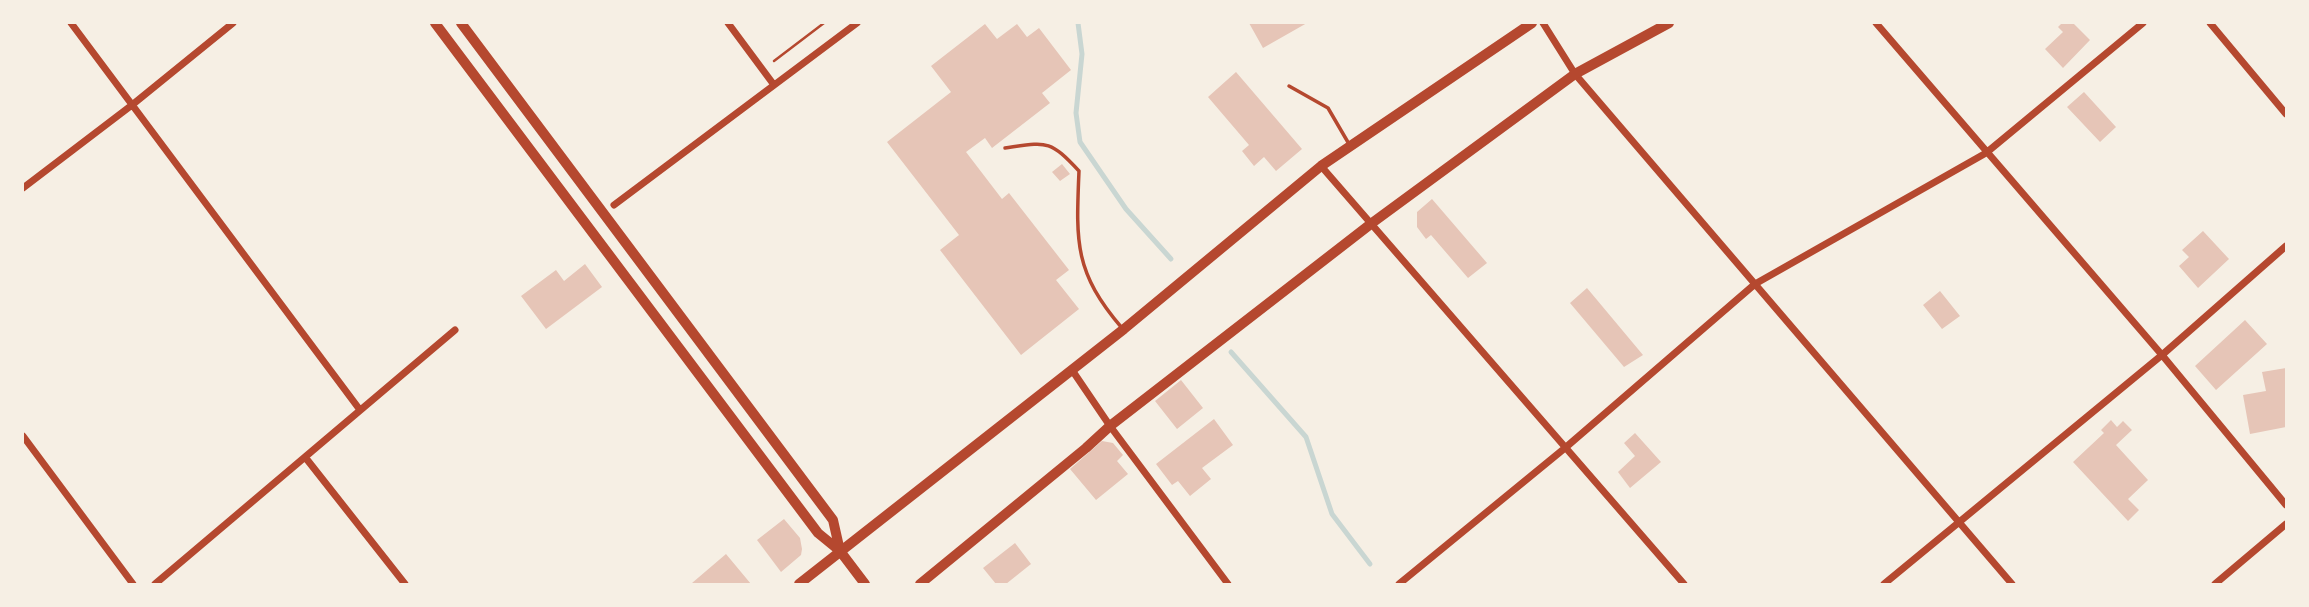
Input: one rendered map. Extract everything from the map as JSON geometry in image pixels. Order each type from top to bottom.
[{"type":"main road","points":[[435,23],[818,533],[840,551],[865,584]]},
{"type":"main road","points":[[461,23],[832,520],[840,551]]},
{"type":"main road","points":[[799,584],[1124,329],[1321,166],[1532,23]]},
{"type":"main road","points":[[920,584],[1110,426],[1372,223],[1575,74],[1669,23]]},
{"type":"street","points":[[71,23],[360,410]]},
{"type":"street","points":[[23,188],[233,23]]},
{"type":"street","points":[[728,23],[774,85]]},
{"type":"street","points":[[614,205],[857,23]]},
{"type":"street","points":[[1543,23],[1575,74],[2012,584]]},
{"type":"street","points":[[1876,23],[2162,355],[2286,505]]},
{"type":"street","points":[[1399,584],[1565,448],[1755,284],[1986,153],[2143,23]]},
{"type":"street","points":[[2210,23],[2286,114]]},
{"type":"street","points":[[1321,166],[1684,584]]},
{"type":"street","points":[[1884,584],[2162,355],[2286,246]]},
{"type":"street","points":[[155,584],[455,330]]},
{"type":"street","points":[[1072,370],[1110,426],[1228,584]]},
{"type":"street","points":[[23,436],[133,584]]},
{"type":"street","points":[[305,457],[405,584]]},
{"type":"street","points":[[2215,584],[2286,524]]},
{"type":"lane","points":[[1289,86],[1328,108],[1350,146]]},
{"type":"lane","points":[[1005,148],[1043,143],[1062,152],[1079,171],[1079,250],[1088,281],[1102,304],[1124,329]]},
{"type":"path","points":[[774,61],[824,23]]},
{"type":"building","points":[[1249,23],[1307,23],[1263,48]]},
{"type":"building","points":[[2062,23],[2073,23],[2090,40],[2063,68],[2045,49],[2063,32],[2058,27]]},
{"type":"building","points":[[985,24],[997,39],[1017,24],[1027,37],[1039,28],[1071,70],[1042,93],[1050,103],[992,148],[985,138],[966,152],[1002,199],[1009,193],[1069,270],[1056,280],[1079,309],[1021,355],[940,250],[959,235],[887,142],[951,92],[931,66]]},
{"type":"building","points":[[1236,72],[1302,149],[1276,171],[1264,157],[1254,166],[1242,151],[1249,145],[1208,97]]},
{"type":"building","points":[[2084,92],[2116,127],[2100,142],[2067,107]]},
{"type":"building","points":[[1062,164],[1070,174],[1060,181],[1052,172]]},
{"type":"building","points":[[1432,199],[1487,263],[1468,278],[1431,235],[1426,239],[1417,227],[1417,212]]},
{"type":"building","points":[[2203,231],[2229,259],[2198,288],[2179,266],[2189,257],[2182,250]]},
{"type":"building","points":[[585,264],[602,287],[546,329],[521,296],[556,270],[564,281]]},
{"type":"building","points":[[1587,288],[1643,355],[1624,367],[1570,303]]},
{"type":"building","points":[[1940,291],[1960,316],[1942,329],[1923,305]]},
{"type":"building","points":[[2245,320],[2267,344],[2216,390],[2195,366]]},
{"type":"building","points":[[2286,368],[2286,427],[2250,434],[2243,395],[2266,391],[2262,372]]},
{"type":"building","points":[[1181,380],[1203,408],[1177,429],[1155,401]]},
{"type":"building","points":[[1214,419],[1233,445],[1202,468],[1211,479],[1190,496],[1178,481],[1172,485],[1156,464]]},
{"type":"building","points":[[2111,420],[2117,427],[2123,421],[2132,430],[2116,445],[2148,480],[2128,499],[2139,510],[2128,521],[2073,462],[2104,433],[2101,430]]},
{"type":"building","points":[[1635,433],[1661,462],[1630,488],[1618,472],[1635,456],[1624,443]]},
{"type":"building","points":[[1102,441],[1113,443],[1123,455],[1117,461],[1128,474],[1096,500],[1070,469]]},
{"type":"building","points":[[784,519],[800,538],[802,549],[801,555],[781,572],[757,540]]},
{"type":"building","points":[[1015,543],[1031,564],[1006,584],[996,584],[983,568]]},
{"type":"building","points":[[726,554],[751,584],[692,583]]},
{"type":"waterway","points":[[1078,23],[1082,54],[1076,113],[1080,142],[1126,209],[1171,259]]},
{"type":"waterway","points":[[1231,352],[1306,437],[1332,514],[1370,564]]}]
